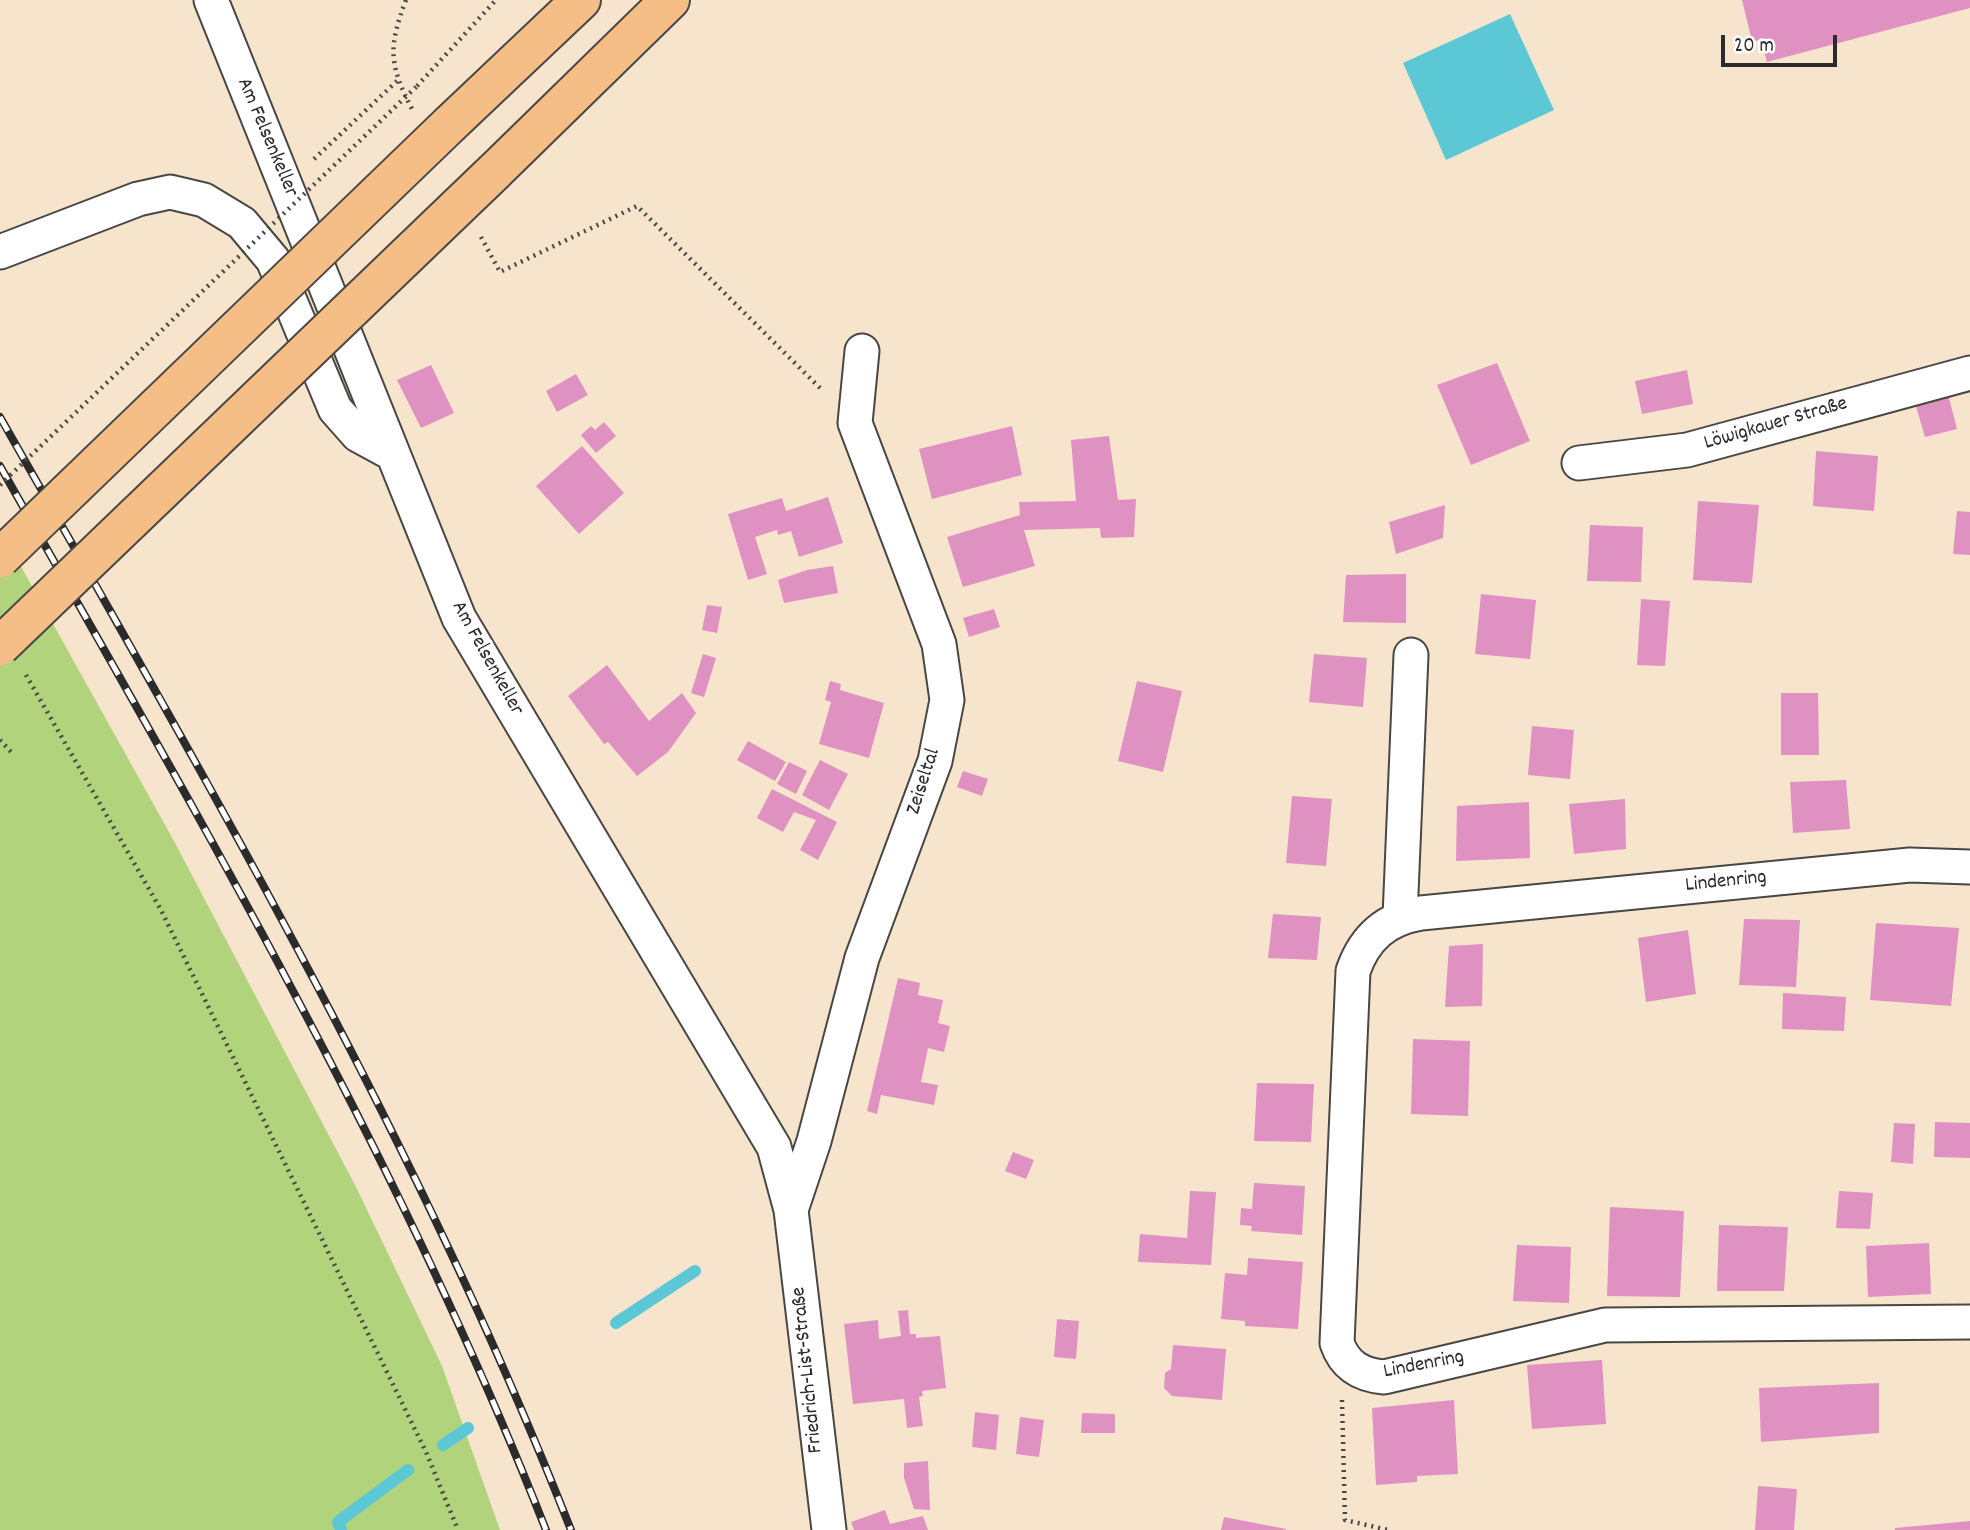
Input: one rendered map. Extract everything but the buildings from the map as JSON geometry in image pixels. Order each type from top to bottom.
[{"type":"highway","points":[[0,558],[580,0]]},
{"type":"highway","points":[[10,655],[670,0]]},
{"type":"street","name":"Am Felsenkeller","points":[[211,0],[263,137],[286,185],[459,618],[774,1147],[791,1210]]},
{"type":"street","points":[[0,252],[138,199],[170,192],[204,200],[242,223],[273,260],[335,410],[358,435],[393,454]]},
{"type":"street","name":"Zeiseltal","points":[[791,1210],[814,1141],[862,958],[934,761],[947,700],[939,645],[855,423],[862,351]]},
{"type":"street","name":"Löwigkauer Straße","points":[[1579,463],[1687,450],[1970,373]]},
{"type":"street","points":[[1400,917],[1411,655]]},
{"type":"street","name":"Lindenring","points":[[1970,867],[1910,865],[1400,917],[1371,937],[1360,953],[1353,971],[1337,1343],[1342,1358],[1353,1367],[1367,1375],[1384,1377],[1605,1325],[1970,1322]]},
{"type":"street","name":"Friedrich-List-Straße","points":[[791,1210],[829,1530]]},
{"type":"path","points":[[391,49],[406,0]]},
{"type":"path","points":[[0,485],[417,86],[496,0]]},
{"type":"path","points":[[286,185],[397,81]]},
{"type":"path","points":[[637,206],[855,423]]},
{"type":"path","points":[[10,655],[161,911],[426,1452],[458,1530]]},
{"type":"path","points":[[0,740],[12,753]]},
{"type":"path","points":[[1342,1399],[1345,1520],[1388,1530]]},
{"type":"green space","points":[[0,529],[174,841],[356,1187],[442,1366],[500,1530],[0,1530]]},
{"type":"water","points":[[1510,14],[1554,110],[1446,160],[1403,63]]},
{"type":"waterway","points":[[616,1323],[695,1271]]},
{"type":"waterway","points":[[443,1445],[468,1428]]},
{"type":"waterway","points":[[341,1530],[338,1522],[408,1470]]},
{"type":"railway","points":[[0,417],[231,826],[377,1103],[446,1243],[511,1385],[571,1530]]},
{"type":"railway","points":[[0,466],[220,857],[361,1121],[489,1392],[546,1530]]}]
